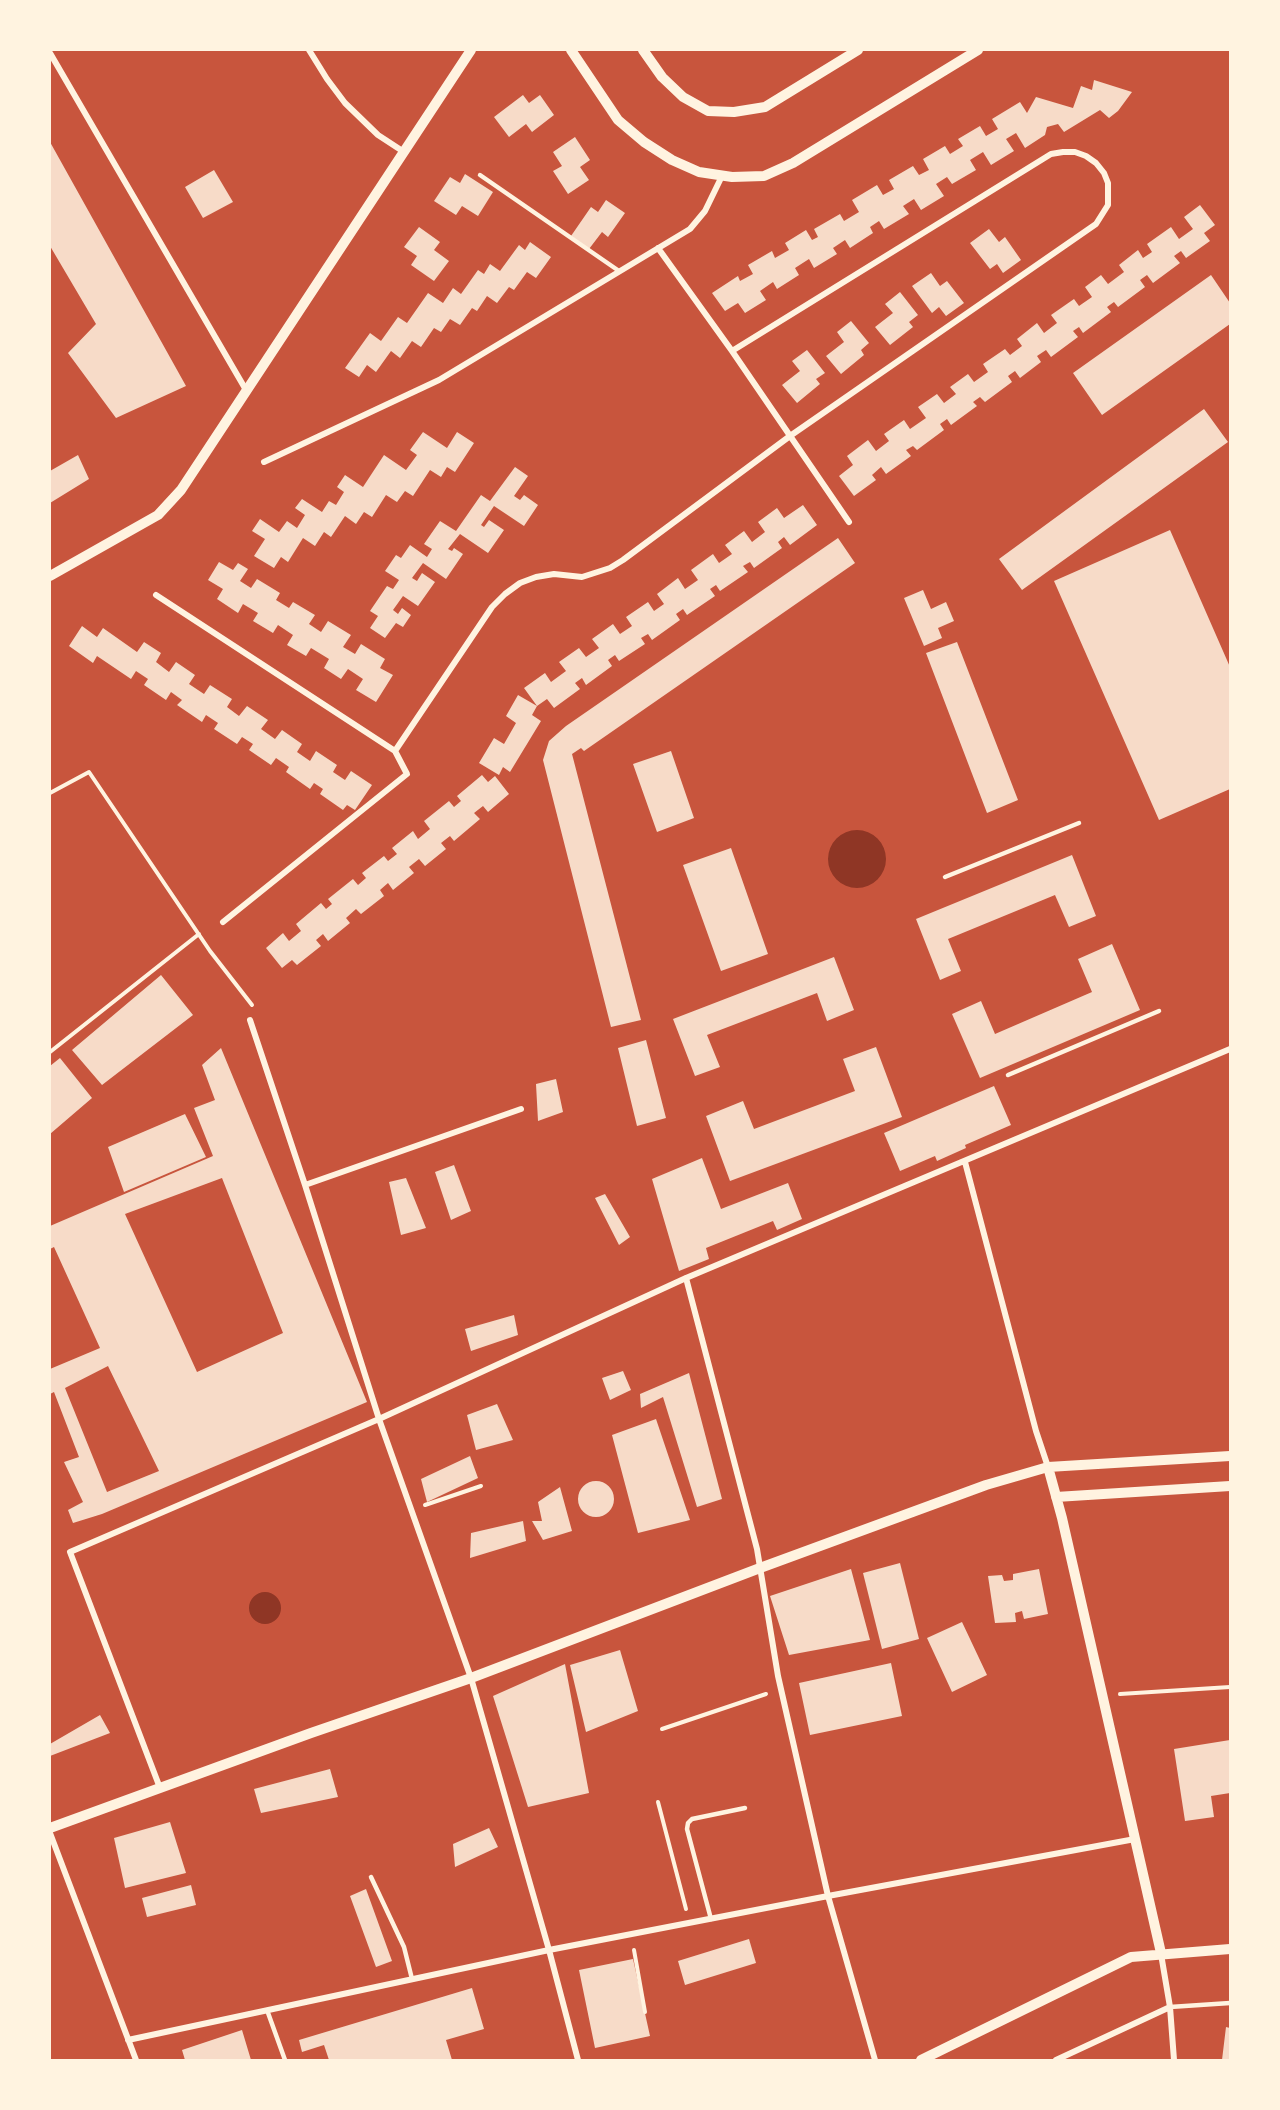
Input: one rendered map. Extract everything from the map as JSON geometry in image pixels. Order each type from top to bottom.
[{"type":"street","points":[[309,50],[345,103],[378,135],[404,152]]},
{"type":"street","points":[[50,576],[158,515],[181,490],[471,50]]},
{"type":"street","points":[[571,50],[618,120],[644,142],[699,172],[722,176],[764,176],[793,163],[978,50]]},
{"type":"street","points":[[643,50],[662,77],[683,97],[708,111],[734,112],[765,107],[858,50]]},
{"type":"street","points":[[50,53],[246,390]]},
{"type":"street","points":[[395,751],[492,607],[505,594],[537,577],[554,574],[582,577],[610,568],[790,436],[1096,224],[1108,205],[1108,183],[1104,173],[1096,163],[1075,152],[1051,154],[732,351]]},
{"type":"street","points":[[264,462],[439,380],[690,229],[705,211],[722,176]]},
{"type":"street","points":[[658,248],[732,351],[849,522]]},
{"type":"street","points":[[156,596],[395,751],[406,774],[223,922]]},
{"type":"street","points":[[250,1020],[380,1419],[471,1678],[549,1950],[578,2061]]},
{"type":"street","points":[[160,1788],[70,1552],[380,1419],[686,1278],[1230,1049]]},
{"type":"street","points":[[305,1185],[521,1109]]},
{"type":"street","points":[[965,1162],[1036,1431],[1056,1497],[1161,1953],[1170,2007],[1174,2061]]},
{"type":"street","points":[[686,1278],[757,1549],[781,1689],[828,1896],[875,2061]]},
{"type":"street","points":[[50,1828],[471,1678],[986,1485],[1048,1467],[1230,1456]]},
{"type":"street","points":[[1056,1497],[1230,1486]]},
{"type":"street","points":[[50,1833],[136,2061]]},
{"type":"street","points":[[128,2040],[549,1950],[1135,1839]]},
{"type":"street","points":[[921,2061],[1131,1957],[1230,1949]]},
{"type":"street","points":[[1056,2061],[1170,2007]]},
{"type":"lane","points":[[480,175],[619,272]]},
{"type":"lane","points":[[945,878],[1079,822]]},
{"type":"lane","points":[[1008,1075],[1160,1011]]},
{"type":"lane","points":[[711,1919],[687,1829],[688,1823],[692,1819],[745,1808]]},
{"type":"lane","points":[[372,1876],[404,1947],[412,1979]]},
{"type":"lane","points":[[1170,2007],[1230,2003]]},
{"type":"lane","points":[[267,2010],[285,2061]]},
{"type":"path","points":[[50,793],[89,772],[199,934],[256,1012],[259,1018],[254,1032]]},
{"type":"path","points":[[50,1052],[199,934]]},
{"type":"path","points":[[411,1510],[481,1486]]},
{"type":"path","points":[[1102,1695],[1230,1687]]},
{"type":"path","points":[[662,1729],[781,1689]]},
{"type":"path","points":[[658,1802],[690,1923]]},
{"type":"path","points":[[631,1935],[645,2012]]},
{"type":"shaded area","points":[[851,830],[863,830],[878,838],[886,853],[886,865],[878,880],[863,888],[851,888],[836,880],[828,865],[828,853],[836,838]]},
{"type":"shaded area","points":[[265,1592],[277,1596],[281,1608],[277,1620],[265,1624],[253,1620],[249,1608],[253,1596]]},
{"type":"building","points":[[1094,80],[1132,92],[1118,111],[1109,118],[1100,110],[1064,132],[1058,124],[1047,127],[1045,135],[1025,148],[1016,133],[1006,139],[1014,151],[991,165],[983,152],[970,160],[976,170],[952,184],[947,177],[936,184],[944,196],[921,210],[914,199],[903,206],[909,214],[884,229],[879,221],[870,227],[873,233],[850,248],[845,240],[833,248],[837,254],[814,268],[809,259],[795,268],[799,275],[777,289],[773,282],[760,291],[766,300],[745,313],[738,303],[725,311],[712,293],[738,276],[740,281],[753,274],[748,265],[772,251],[775,258],[789,250],[785,243],[806,230],[812,240],[818,237],[814,229],[840,214],[844,221],[859,212],[852,200],[877,185],[883,195],[894,189],[889,180],[913,166],[919,175],[929,170],[923,159],[945,146],[950,154],[963,146],[958,139],[980,126],[986,136],[998,129],[992,119],[1020,102],[1027,113],[1036,97],[1073,108],[1081,86],[1092,90]]},
{"type":"building","points":[[523,95],[529,103],[540,95],[554,115],[532,132],[526,124],[509,137],[494,117]]},
{"type":"building","points":[[575,137],[590,160],[580,167],[589,180],[568,194],[553,171],[562,166],[553,152]]},
{"type":"building","points":[[50,142],[186,386],[116,418],[68,353],[96,324],[50,246]]},
{"type":"building","points":[[214,170],[233,202],[203,218],[185,187]]},
{"type":"building","points":[[465,174],[493,192],[478,216],[462,206],[456,215],[434,201],[450,177],[460,183]]},
{"type":"building","points":[[606,200],[625,213],[608,237],[602,232],[589,249],[571,236],[591,207],[598,212]]},
{"type":"building","points":[[1200,205],[1215,225],[1204,233],[1210,241],[1186,258],[1181,251],[1174,256],[1180,263],[1153,283],[1147,275],[1140,280],[1145,287],[1118,307],[1114,302],[1107,307],[1111,312],[1083,333],[1079,327],[1073,331],[1078,337],[1051,357],[1046,350],[1037,356],[1041,362],[1020,378],[1015,371],[1008,376],[1012,382],[985,402],[980,397],[973,402],[977,406],[951,425],[947,419],[940,424],[944,430],[917,450],[913,446],[906,450],[911,456],[886,474],[881,467],[872,475],[876,480],[854,496],[839,476],[853,465],[847,456],[868,440],[876,451],[889,441],[884,434],[904,420],[910,429],[926,418],[918,407],[937,394],[944,403],[956,394],[950,387],[968,374],[974,382],[988,372],[983,364],[1005,349],[1010,355],[1022,346],[1017,339],[1037,323],[1044,333],[1057,323],[1051,315],[1074,299],[1079,306],[1092,297],[1085,287],[1101,275],[1108,284],[1124,272],[1119,265],[1138,250],[1143,258],[1152,252],[1147,244],[1171,227],[1179,239],[1193,229],[1184,217]]},
{"type":"building","points":[[419,227],[440,242],[434,250],[449,261],[434,281],[411,265],[417,256],[404,247]]},
{"type":"building","points":[[989,229],[999,242],[1005,237],[1021,260],[1003,273],[997,264],[990,269],[970,243]]},
{"type":"building","points":[[530,242],[551,257],[536,278],[527,272],[514,290],[509,287],[497,303],[487,296],[477,311],[472,308],[460,325],[450,319],[441,332],[434,328],[421,347],[412,341],[400,358],[391,351],[376,372],[367,365],[359,377],[345,368],[370,333],[381,341],[398,317],[407,323],[428,293],[443,303],[453,288],[461,294],[478,270],[484,274],[490,264],[500,271],[519,245],[525,250]]},
{"type":"building","points":[[931,273],[940,286],[947,281],[964,303],[946,316],[939,307],[932,313],[912,286]]},
{"type":"building","points":[[1211,275],[1230,303],[1230,324],[1102,415],[1073,373]]},
{"type":"building","points":[[900,292],[918,315],[909,322],[913,327],[890,345],[875,327],[893,313],[885,304]]},
{"type":"building","points":[[851,321],[869,343],[861,350],[864,355],[841,374],[826,356],[844,342],[837,332]]},
{"type":"building","points":[[807,350],[825,373],[816,379],[820,384],[797,403],[782,385],[800,371],[792,361]]},
{"type":"building","points":[[1204,409],[1228,442],[1022,590],[999,559]]},
{"type":"building","points":[[423,432],[447,448],[457,432],[474,443],[455,472],[447,467],[441,477],[430,470],[413,496],[405,491],[397,502],[386,495],[372,517],[364,512],[356,524],[345,516],[331,537],[324,532],[315,546],[303,538],[288,562],[281,557],[274,568],[254,556],[265,539],[252,531],[260,519],[279,532],[287,521],[297,528],[305,515],[295,508],[302,499],[322,512],[329,501],[336,505],[344,492],[337,487],[345,475],[363,487],[384,455],[406,470],[417,455],[410,450]]},
{"type":"building","points":[[78,455],[89,479],[50,503],[50,471]]},
{"type":"building","points":[[515,467],[528,476],[514,496],[520,500],[524,495],[538,505],[524,526],[494,506],[481,525],[484,527],[489,520],[504,530],[488,553],[460,534],[448,549],[452,551],[454,548],[463,554],[446,579],[423,563],[412,578],[417,581],[422,573],[435,582],[418,606],[403,596],[393,610],[398,614],[402,608],[411,615],[403,627],[396,623],[385,638],[370,628],[378,616],[370,611],[387,586],[393,589],[399,580],[385,571],[396,555],[401,558],[410,545],[427,557],[432,549],[424,544],[440,521],[456,531],[481,495],[490,501]]},
{"type":"building","points":[[803,505],[817,525],[790,545],[784,537],[778,542],[782,548],[754,568],[750,562],[743,566],[748,572],[720,591],[716,585],[710,589],[715,596],[687,615],[683,609],[676,614],[680,620],[652,640],[648,634],[641,638],[645,644],[619,661],[615,655],[608,660],[612,666],[586,685],[582,678],[575,683],[580,689],[554,708],[547,699],[537,706],[524,688],[545,673],[551,682],[566,671],[559,662],[579,648],[586,657],[599,648],[592,639],[613,624],[620,634],[632,626],[626,617],[648,602],[654,611],[664,604],[657,594],[678,578],[685,589],[698,580],[691,570],[713,554],[719,563],[732,554],[725,545],[744,531],[752,542],[765,532],[758,522],[777,508],[784,518]]},
{"type":"building","points":[[1170,530],[1230,667],[1230,789],[1159,820],[1054,581]]},
{"type":"building","points":[[838,538],[855,563],[584,751],[581,748],[572,754],[641,1020],[611,1027],[543,760],[549,741],[566,726]]},
{"type":"building","points":[[219,562],[233,570],[238,563],[248,569],[240,581],[251,588],[257,579],[280,593],[276,600],[289,608],[293,602],[315,615],[309,624],[321,632],[328,621],[351,635],[343,647],[355,654],[361,644],[385,659],[380,668],[393,675],[376,702],[356,690],[363,679],[348,669],[341,679],[324,668],[329,659],[311,648],[306,656],[287,645],[293,635],[278,625],[273,633],[253,621],[258,613],[243,604],[238,613],[217,599],[223,589],[208,580]]},
{"type":"building","points":[[923,590],[931,609],[946,602],[954,621],[938,628],[942,638],[924,646],[904,598]]},
{"type":"building","points":[[82,626],[97,637],[103,628],[137,652],[144,642],[161,653],[156,662],[169,672],[176,662],[195,675],[189,684],[204,694],[210,685],[232,699],[227,707],[239,716],[247,706],[268,720],[261,729],[275,739],[282,730],[302,744],[297,752],[310,761],[316,751],[337,765],[333,772],[345,780],[351,771],[372,785],[355,810],[347,805],[343,810],[320,794],[323,789],[314,783],[310,789],[286,772],[289,767],[276,758],[271,765],[249,750],[253,744],[242,737],[237,744],[214,729],[218,723],[206,715],[202,722],[177,705],[182,700],[171,692],[166,700],[144,685],[148,679],[136,671],[131,679],[97,656],[93,663],[69,646]]},
{"type":"building","points":[[957,642],[1018,800],[987,813],[926,653]]},
{"type":"building","points":[[518,695],[537,706],[532,715],[541,721],[510,772],[503,767],[499,775],[479,763],[494,738],[504,744],[516,723],[506,716]]},
{"type":"building","points":[[671,751],[694,818],[657,832],[633,764]]},
{"type":"building","points":[[482,775],[488,782],[495,776],[509,794],[488,812],[483,806],[474,813],[480,819],[454,841],[450,836],[441,843],[446,849],[425,866],[419,859],[409,867],[414,873],[393,890],[388,883],[380,890],[384,896],[361,914],[356,909],[346,918],[350,923],[328,941],[323,934],[316,940],[321,946],[297,965],[292,960],[282,968],[266,948],[283,933],[289,941],[301,931],[296,924],[321,903],[326,909],[332,904],[328,899],[353,879],[358,885],[366,878],[362,873],[384,856],[388,861],[397,854],[392,848],[413,831],[418,839],[430,829],[424,821],[449,801],[454,807],[461,801],[457,796]]},
{"type":"building","points":[[731,848],[768,954],[721,971],[683,865]]},
{"type":"building","points":[[1072,855],[1096,916],[1069,927],[1055,895],[948,939],[961,971],[940,980],[916,919]]},
{"type":"building","points":[[1112,944],[1140,1010],[980,1078],[952,1014],[981,1001],[995,1034],[1092,992],[1078,959]]},
{"type":"building","points":[[834,957],[854,1010],[827,1021],[817,993],[707,1035],[720,1067],[695,1076],[673,1019]]},
{"type":"building","points":[[161,975],[193,1015],[102,1085],[72,1050]]},
{"type":"building","points":[[646,1040],[666,1118],[637,1126],[618,1048]]},
{"type":"building","points":[[876,1047],[902,1117],[730,1181],[706,1116],[743,1101],[754,1129],[855,1091],[843,1059]]},
{"type":"building","points":[[221,1048],[367,1402],[102,1514],[73,1523],[68,1510],[83,1502],[64,1462],[79,1457],[54,1392],[50,1394],[50,1369],[100,1348],[54,1247],[50,1249],[50,1226],[213,1156],[194,1108],[215,1100],[202,1065]],"holes":[[[222,1178],[283,1333],[197,1372],[125,1214]],[[108,1366],[159,1471],[107,1492],[65,1388]]]},
{"type":"building","points":[[60,1058],[92,1098],[50,1134],[50,1066]]},
{"type":"building","points":[[556,1079],[563,1112],[538,1121],[536,1084]]},
{"type":"building","points":[[994,1086],[1011,1125],[965,1145],[966,1148],[937,1161],[935,1156],[900,1171],[884,1133]]},
{"type":"building","points":[[185,1114],[206,1157],[124,1192],[108,1147]]},
{"type":"building","points":[[702,1158],[721,1209],[788,1183],[802,1219],[777,1230],[773,1221],[706,1248],[709,1259],[679,1271],[652,1179]]},
{"type":"building","points":[[454,1165],[471,1211],[451,1220],[435,1172]]},
{"type":"building","points":[[406,1178],[426,1228],[401,1235],[389,1182]]},
{"type":"building","points":[[605,1194],[630,1237],[619,1245],[595,1198]]},
{"type":"building","points":[[514,1315],[518,1335],[471,1351],[465,1329]]},
{"type":"building","points":[[623,1371],[631,1390],[610,1400],[602,1378]]},
{"type":"building","points":[[689,1373],[722,1499],[697,1507],[663,1397],[641,1408],[640,1394]]},
{"type":"building","points":[[497,1404],[513,1440],[476,1450],[467,1415]]},
{"type":"building","points":[[656,1419],[690,1520],[638,1533],[612,1435]]},
{"type":"building","points":[[470,1456],[478,1478],[427,1502],[421,1479]]},
{"type":"building","points":[[596,1481],[609,1486],[614,1499],[609,1512],[596,1517],[583,1512],[578,1499],[583,1486]]},
{"type":"building","points":[[560,1487],[572,1531],[543,1540],[532,1521],[542,1521],[538,1502]]},
{"type":"building","points":[[523,1521],[526,1541],[470,1558],[471,1533]]},
{"type":"building","points":[[900,1563],[919,1639],[882,1649],[863,1573]]},
{"type":"building","points":[[851,1569],[870,1640],[789,1655],[770,1596]]},
{"type":"building","points":[[1039,1569],[1048,1614],[1024,1619],[1022,1611],[1015,1613],[1016,1622],[995,1623],[988,1576],[1002,1575],[1004,1581],[1013,1580],[1013,1574]]},
{"type":"building","points":[[962,1622],[987,1675],[952,1692],[927,1638]]},
{"type":"building","points":[[620,1650],[638,1711],[586,1732],[570,1665]]},
{"type":"building","points":[[891,1663],[902,1716],[810,1735],[799,1683]]},
{"type":"building","points":[[565,1664],[589,1793],[528,1807],[493,1696]]},
{"type":"building","points":[[100,1715],[110,1733],[50,1756],[50,1744]]},
{"type":"building","points":[[1230,1740],[1230,1793],[1211,1796],[1214,1817],[1185,1821],[1174,1749]]},
{"type":"building","points":[[330,1769],[338,1797],[261,1813],[254,1789]]},
{"type":"building","points":[[170,1822],[186,1873],[125,1888],[114,1838]]},
{"type":"building","points":[[489,1828],[498,1847],[455,1867],[453,1844]]},
{"type":"building","points":[[191,1885],[196,1905],[147,1917],[142,1898]]},
{"type":"building","points":[[366,1889],[392,1961],[376,1967],[350,1896]]},
{"type":"building","points":[[749,1939],[756,1963],[685,1985],[678,1961]]},
{"type":"building","points":[[633,1959],[650,2036],[595,2048],[579,1970]]},
{"type":"building","points":[[472,1988],[484,2029],[446,2040],[452,2060],[329,2060],[324,2045],[302,2052],[299,2040]]},
{"type":"building","points":[[1226,2027],[1230,2028],[1230,2060],[1222,2060]]},
{"type":"building","points":[[242,2030],[251,2060],[185,2060],[182,2050]]}]
